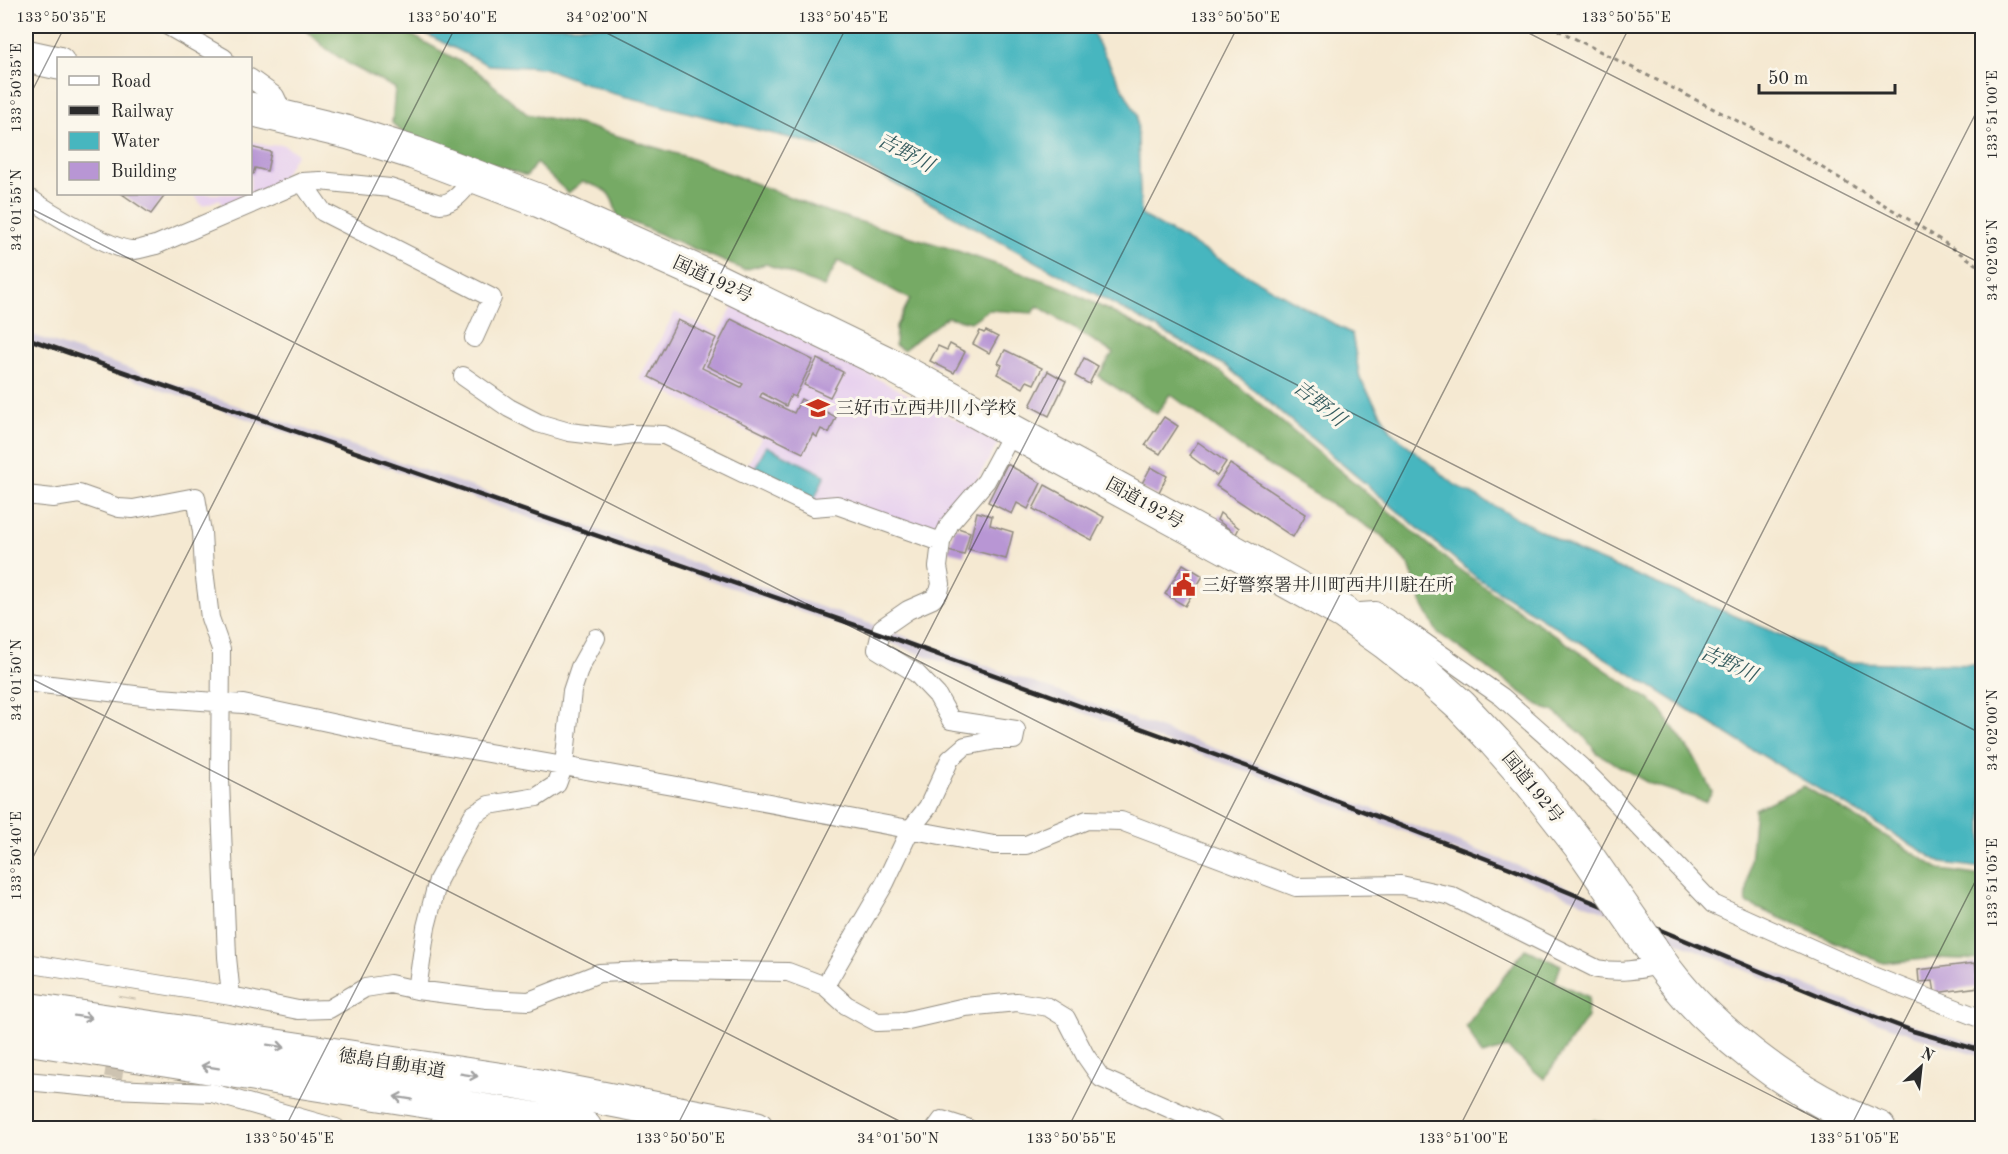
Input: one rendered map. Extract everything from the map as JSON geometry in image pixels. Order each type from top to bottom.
[{"type":"highway","points":[[26,56],[57,63]]},
{"type":"highway","name":"国道192号","points":[[252,109],[350,133],[414,153],[540,201],[718,280],[890,364],[1344,613],[1386,643],[1461,706],[1531,783],[1581,847],[1657,956],[1696,1005],[1739,1044],[1776,1073],[1813,1096],[1862,1122],[1879,1128]]},
{"type":"highway","name":"徳島自動車道","points":[[26,1009],[518,1082],[757,1128]]},
{"type":"highway","name":"徳島自動車道","points":[[26,1038],[585,1128]]},
{"type":"street","points":[[168,26],[222,57]]},
{"type":"street","points":[[252,79],[275,96],[285,117]]},
{"type":"street","points":[[26,196],[47,211],[107,243],[131,250],[156,245],[302,182],[320,181],[390,188],[440,204],[448,204],[458,197],[475,176]]},
{"type":"street","points":[[302,182],[323,212],[492,298],[474,338]]},
{"type":"street","points":[[463,376],[509,408],[538,423],[569,432],[612,436],[664,435],[813,507],[837,505],[941,542]]},
{"type":"street","points":[[825,986],[885,883],[910,830],[928,807],[950,759],[965,746],[996,740],[1014,740],[1016,730],[951,720],[937,695],[916,673],[877,649],[882,628],[908,610],[933,599],[939,592],[941,584],[938,567],[941,542],[950,523],[986,481],[1013,431]]},
{"type":"street","points":[[26,495],[53,498],[79,495],[119,508],[133,509],[196,497],[202,532],[210,618],[221,649],[220,780],[227,957],[231,996]]},
{"type":"street","points":[[1344,613],[1375,611],[1502,697],[1611,796],[1713,904],[1875,976],[1983,1019]]},
{"type":"street","points":[[417,990],[426,927],[438,880],[473,815],[489,805],[537,796],[557,784],[564,765],[572,691],[579,668],[596,638]]},
{"type":"street","points":[[26,682],[160,698],[243,704],[397,737],[564,765],[993,845],[1026,845],[1087,820],[1120,821],[1296,887],[1401,885],[1451,896],[1597,969],[1614,972],[1627,971],[1657,956]]},
{"type":"street","points":[[26,963],[128,988],[231,996],[298,1010],[329,1009],[365,988],[390,984],[417,990],[487,999],[529,1001],[599,973],[672,970],[788,972],[825,986],[846,1005],[877,1022],[904,1021],[965,1007],[1017,1002],[1048,1007],[1066,1018],[1085,1055],[1101,1078],[1191,1120],[1214,1128]]},
{"type":"street","points":[[26,1081],[112,1083],[212,1093],[336,1128]]},
{"type":"street","points":[[936,1128],[942,1120],[967,1128]]},
{"type":"path","points":[[1550,26],[1781,143],[1918,225],[1983,268]]},
{"type":"shaded area","points":[[252,141],[268,146],[282,144],[297,153],[277,187],[223,207],[220,199],[202,206],[194,195],[252,195]]},
{"type":"shaded area","name":"三好市立西井川小学校","points":[[734,304],[999,442],[977,480],[933,534],[810,501],[745,470],[761,438],[639,379],[675,312],[718,334]]},
{"type":"shaded area","points":[[26,333],[882,628],[1255,763],[1511,863],[1827,994],[1915,1025],[1982,1045],[1982,1056],[1913,1035],[1824,1003],[1509,872],[1251,773],[879,639],[26,342]]},
{"type":"green space","points":[[297,26],[395,26],[476,70],[527,114],[582,125],[687,157],[828,212],[952,249],[1062,287],[1161,337],[1223,373],[1457,568],[1657,705],[1696,760],[1712,792],[1705,802],[1648,783],[1597,753],[1582,734],[1553,711],[1543,708],[1437,632],[1423,606],[1409,565],[1381,535],[1255,457],[1170,394],[1157,414],[1098,376],[1113,353],[1038,306],[1033,313],[988,310],[971,322],[947,317],[903,350],[895,345],[896,326],[910,299],[838,261],[824,287],[766,264],[744,270],[617,216],[610,196],[597,186],[582,182],[568,193],[536,163],[527,176],[404,134],[392,123],[395,88],[352,66],[324,47],[303,27]]},
{"type":"green space","points":[[1804,786],[1941,870],[1982,876],[1982,960],[1936,958],[1883,963],[1746,903],[1755,809]]},
{"type":"green space","points":[[1525,949],[1561,965],[1555,982],[1589,997],[1587,1017],[1544,1079],[1507,1048],[1482,1055],[1466,1026]]},
{"type":"green space","points":[[1594,1120],[1621,1128],[1576,1128]]},
{"type":"water","name":"吉野川","points":[[410,26],[1089,26],[1137,115],[1141,215],[1352,334],[1360,379],[1392,432],[1455,485],[1582,553],[1847,662],[1982,665],[1982,868],[1942,863],[1745,745],[1477,578],[1226,366],[830,148],[611,93],[544,68],[488,65]]},
{"type":"water","points":[[766,446],[825,475],[814,500],[754,471]]},
{"type":"building","points":[[252,147],[271,152],[267,171],[255,168],[253,174]]},
{"type":"building","points":[[123,195],[165,195],[151,214]]},
{"type":"building","points":[[731,319],[813,360],[795,397],[791,395],[786,406],[762,393],[760,397],[794,413],[801,399],[836,417],[829,433],[821,429],[817,437],[813,434],[803,453],[649,377],[678,320],[716,338],[702,368],[741,387],[743,384],[707,366]]},
{"type":"building","points":[[980,331],[984,333],[986,331],[998,337],[989,353],[973,344]]},
{"type":"building","points":[[950,344],[965,352],[954,373],[930,361],[938,346],[947,350]]},
{"type":"building","points":[[1005,350],[1042,368],[1034,384],[1027,381],[1023,388],[997,374],[1002,365],[998,363]]},
{"type":"building","points":[[1084,358],[1098,366],[1089,384],[1075,376]]},
{"type":"building","points":[[817,359],[843,372],[830,397],[804,385]]},
{"type":"building","points":[[1048,371],[1066,381],[1049,416],[1030,406]]},
{"type":"building","points":[[1164,417],[1178,426],[1160,454],[1145,445]]},
{"type":"building","points":[[1198,442],[1226,462],[1217,476],[1189,455]]},
{"type":"building","points":[[1007,464],[1041,483],[1028,509],[1017,503],[1012,514],[988,502]]},
{"type":"building","points":[[1230,464],[1306,514],[1293,537],[1216,486]]},
{"type":"building","points":[[1151,467],[1167,476],[1157,496],[1140,487]]},
{"type":"building","points":[[1045,485],[1104,517],[1092,540],[1033,509]]},
{"type":"building","points":[[977,512],[992,516],[990,525],[1013,532],[1006,559],[968,549]]},
{"type":"building","points":[[1220,513],[1239,528],[1236,534],[1217,520]]},
{"type":"building","points":[[955,527],[970,532],[964,555],[948,551]]},
{"type":"building","name":"三好警察署井川町西井川駐在所","points":[[1183,564],[1203,576],[1185,606],[1165,594]]},
{"type":"building","points":[[1975,963],[1979,987],[1935,993],[1933,981],[1919,982],[1918,970]]},
{"type":"tunnel","points":[[113,1078],[127,997]]},
{"type":"railway","points":[[26,338],[881,634],[1254,769],[1510,868],[1825,998],[1913,1031],[1982,1051]]},
{"type":"place","name":"三好市立西井川小学校","points":[[818,408]]},
{"type":"place","name":"三好警察署井川町西井川駐在所","points":[[1184,585]]}]
